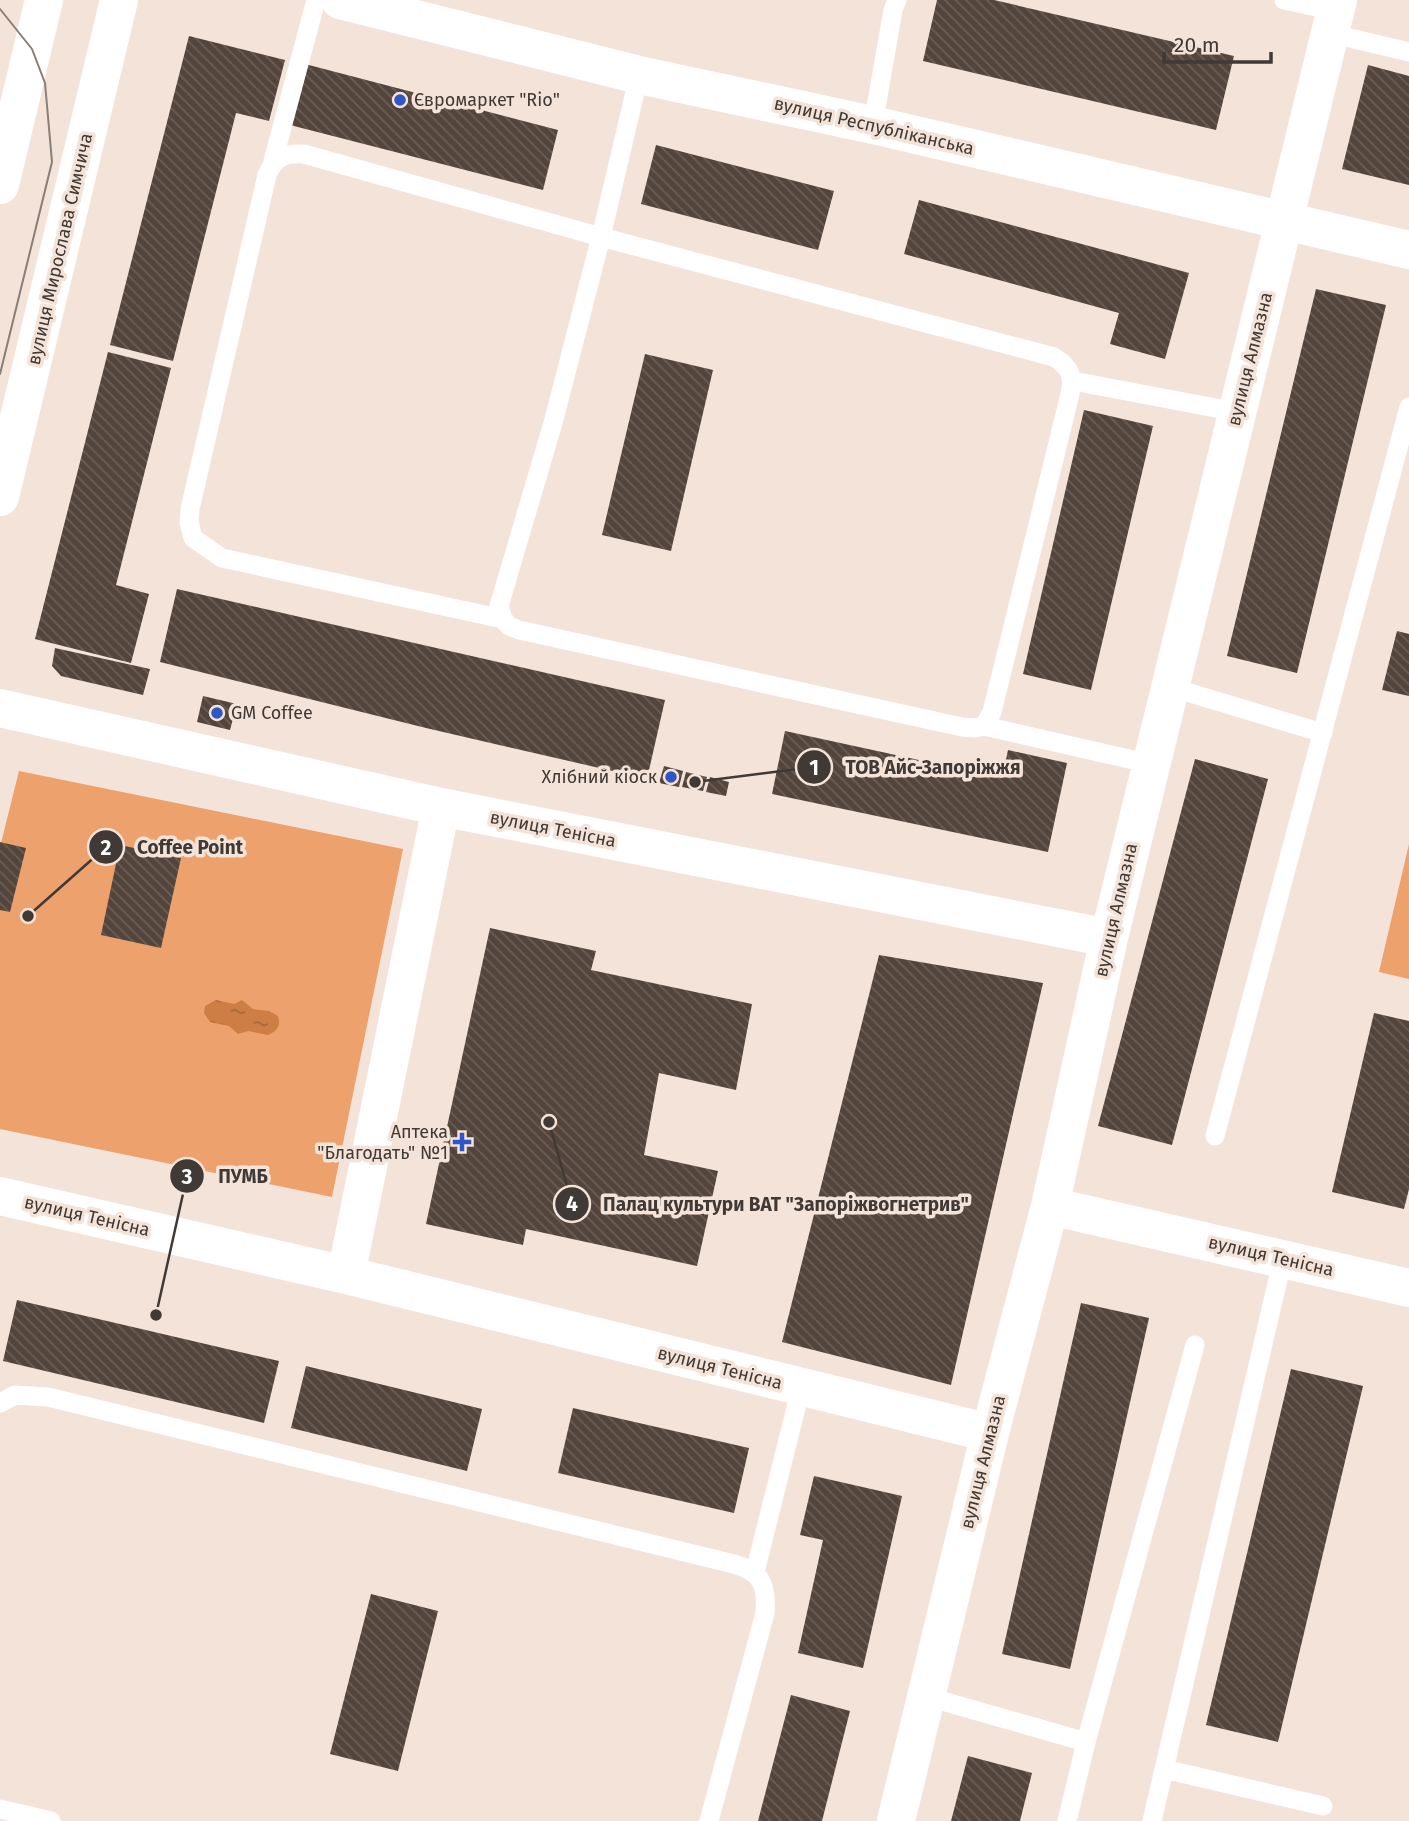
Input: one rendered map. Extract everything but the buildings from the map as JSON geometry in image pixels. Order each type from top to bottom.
[{"type":"street","points":[[0,185],[44,0]]},
{"type":"street","name":"вулиця Мирослава Симчича","points":[[0,497],[119,0]]},
{"type":"street","name":"вулиця Республіканська","points":[[340,0],[639,75],[873,125],[1409,250]]},
{"type":"street","name":"вулиця Алмазна","points":[[896,1821],[990,1433],[1050,1206],[1108,938],[1334,15]]},
{"type":"street","name":"вулиця Тенісна","points":[[0,708],[441,807],[1108,938]]},
{"type":"street","points":[[346,1275],[441,807]]},
{"type":"street","name":"вулиця Тенісна","points":[[0,1196],[346,1275],[990,1433]]},
{"type":"street","name":"вулиця Тенісна","points":[[1050,1206],[1409,1288]]},
{"type":"lane","points":[[316,0],[273,161],[267,174],[190,509],[189,522],[193,538],[222,558],[503,619]]},
{"type":"lane","points":[[873,125],[897,0]]},
{"type":"lane","points":[[1284,0],[1334,15],[1409,52]]},
{"type":"lane","points":[[639,75],[553,423],[499,606],[503,619],[509,626],[519,630],[559,639],[962,727],[984,726],[1151,764]]},
{"type":"lane","points":[[273,161],[287,153],[303,154],[601,237],[1054,357],[1065,364],[1073,381],[992,712],[984,726]]},
{"type":"lane","points":[[1073,381],[1237,412]]},
{"type":"lane","points":[[1215,1136],[1409,407]]},
{"type":"lane","points":[[1170,687],[1323,733]]},
{"type":"lane","points":[[1153,1821],[1283,1258]]},
{"type":"lane","points":[[1067,1821],[1086,1742],[1195,1345]]},
{"type":"lane","points":[[755,1572],[801,1388]]},
{"type":"lane","points":[[0,1403],[15,1395],[48,1397],[734,1564],[755,1572],[763,1584],[765,1613],[709,1821]]},
{"type":"lane","points":[[925,1696],[1086,1742]]},
{"type":"lane","points":[[1164,1769],[1323,1806]]},
{"type":"lane","points":[[0,1809],[51,1821]]},
{"type":"shaded area","points":[[19,771],[403,849],[332,1197],[0,1129],[0,847]]},
{"type":"shaded area","points":[[1409,844],[1409,979],[1379,972]]},
{"type":"water","points":[[216,1000],[234,1004],[242,1000],[253,1009],[269,1011],[278,1016],[279,1025],[268,1035],[248,1031],[238,1034],[229,1026],[210,1022],[204,1013],[205,1006]]},
{"type":"tram line","points":[[0,9],[32,49],[45,83],[52,162],[0,374]]},
{"type":"place","name":"Євромаркет \"Rio\"","points":[[400,100]]},
{"type":"place","name":"GM Coffee","points":[[217,713]]},
{"type":"place","name":"Хлібний кіоск","points":[[671,777]]},
{"type":"place","name":"ТОВ Айс-Запоріжжя","points":[[695,782]]},
{"type":"place","name":"Coffee Point","points":[[28,916]]},
{"type":"place","name":"Палац культури ВАТ \"Запоріжвогнетрив\"","points":[[549,1122]]},
{"type":"place","name":"Аптека \"Благодать\" №1","points":[[462,1142]]},
{"type":"place","name":"ПУМБ","points":[[156,1315]]}]
